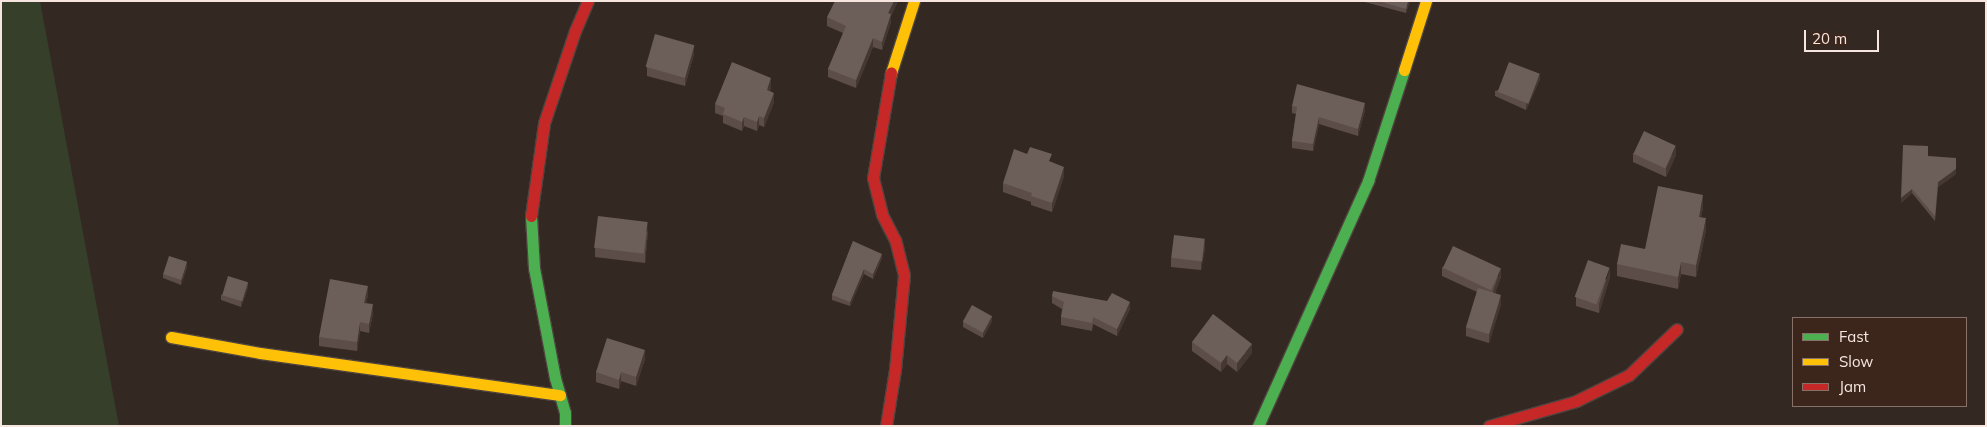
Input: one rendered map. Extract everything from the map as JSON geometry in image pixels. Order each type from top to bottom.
[{"type":"street","points":[[566,426],[534,268],[531,214],[544,123],[575,31],[588,1]]},
{"type":"street","points":[[886,426],[895,370],[904,275],[895,240],[882,214],[873,178],[888,80],[914,1]]},
{"type":"street","points":[[1258,426],[1368,181],[1426,1]]},
{"type":"street","points":[[1488,426],[1576,401],[1629,375],[1677,329]]},
{"type":"street","points":[[171,337],[260,353],[560,395]]},
{"type":"green space","points":[[1,1],[40,1],[119,426],[1,426]]},
{"type":"building","points":[[835,1],[894,1],[888,13],[891,14],[882,42],[873,38],[856,80],[828,69],[846,26],[827,17]]},
{"type":"building","points":[[1378,1],[1408,1],[1406,9]]},
{"type":"building","points":[[655,34],[694,45],[685,78],[646,67]]},
{"type":"building","points":[[732,62],[771,78],[767,90],[774,93],[764,118],[759,116],[757,122],[744,117],[742,122],[723,114],[725,108],[715,104]]},
{"type":"building","points":[[1509,62],[1540,74],[1528,104],[1498,92]]},
{"type":"building","points":[[1297,84],[1365,103],[1358,129],[1319,117],[1313,144],[1292,141],[1297,107],[1292,106]]},
{"type":"building","points":[[1644,131],[1676,146],[1665,168],[1633,154]]},
{"type":"building","points":[[1903,145],[1928,146],[1928,156],[1956,158],[1956,169],[1938,182],[1935,216],[1912,189],[1901,198]]},
{"type":"building","points":[[1030,147],[1052,154],[1049,161],[1064,167],[1052,203],[1031,196],[1032,193],[1003,183],[1014,149],[1027,154]]},
{"type":"building","points":[[1658,186],[1703,195],[1699,217],[1706,218],[1696,265],[1681,262],[1678,277],[1617,264],[1621,244],[1645,249]]},
{"type":"building","points":[[598,216],[648,222],[644,254],[594,248]]},
{"type":"building","points":[[1174,235],[1205,239],[1202,262],[1171,258]]},
{"type":"building","points":[[853,241],[882,254],[873,274],[864,269],[850,302],[832,295]]},
{"type":"building","points":[[1453,246],[1501,268],[1491,290],[1443,268]]},
{"type":"building","points":[[169,256],[187,262],[181,280],[163,274]]},
{"type":"building","points":[[1588,260],[1610,268],[1596,305],[1575,297]]},
{"type":"building","points":[[228,276],[248,282],[242,301],[222,295]]},
{"type":"building","points":[[330,279],[368,286],[364,303],[373,304],[369,324],[360,322],[357,342],[319,337]]},
{"type":"building","points":[[1478,288],[1501,295],[1489,334],[1466,327]]},
{"type":"building","points":[[1053,291],[1107,301],[1112,293],[1130,302],[1117,329],[1093,317],[1092,323],[1061,317],[1064,302],[1052,296]]},
{"type":"building","points":[[972,305],[992,316],[983,333],[963,322]]},
{"type":"building","points":[[1213,314],[1252,344],[1237,363],[1227,355],[1221,363],[1192,342]]},
{"type":"building","points":[[607,338],[645,350],[636,377],[621,372],[619,380],[596,372]]},
{"type":"traffic: fast","points":[[1258,426],[1368,181],[1404,70]]},
{"type":"traffic: fast","points":[[531,216],[534,268],[555,378],[565,413],[565,426]]},
{"type":"traffic: slow","points":[[891,73],[914,1]]},
{"type":"traffic: slow","points":[[1404,70],[1426,1]]},
{"type":"traffic: slow","points":[[171,337],[260,353],[560,395]]},
{"type":"traffic: jam","points":[[531,216],[544,123],[575,31],[588,1]]},
{"type":"traffic: jam","points":[[886,426],[895,370],[904,275],[895,240],[882,214],[873,178],[891,73]]},
{"type":"traffic: jam","points":[[1489,426],[1576,401],[1629,375],[1677,329]]}]
